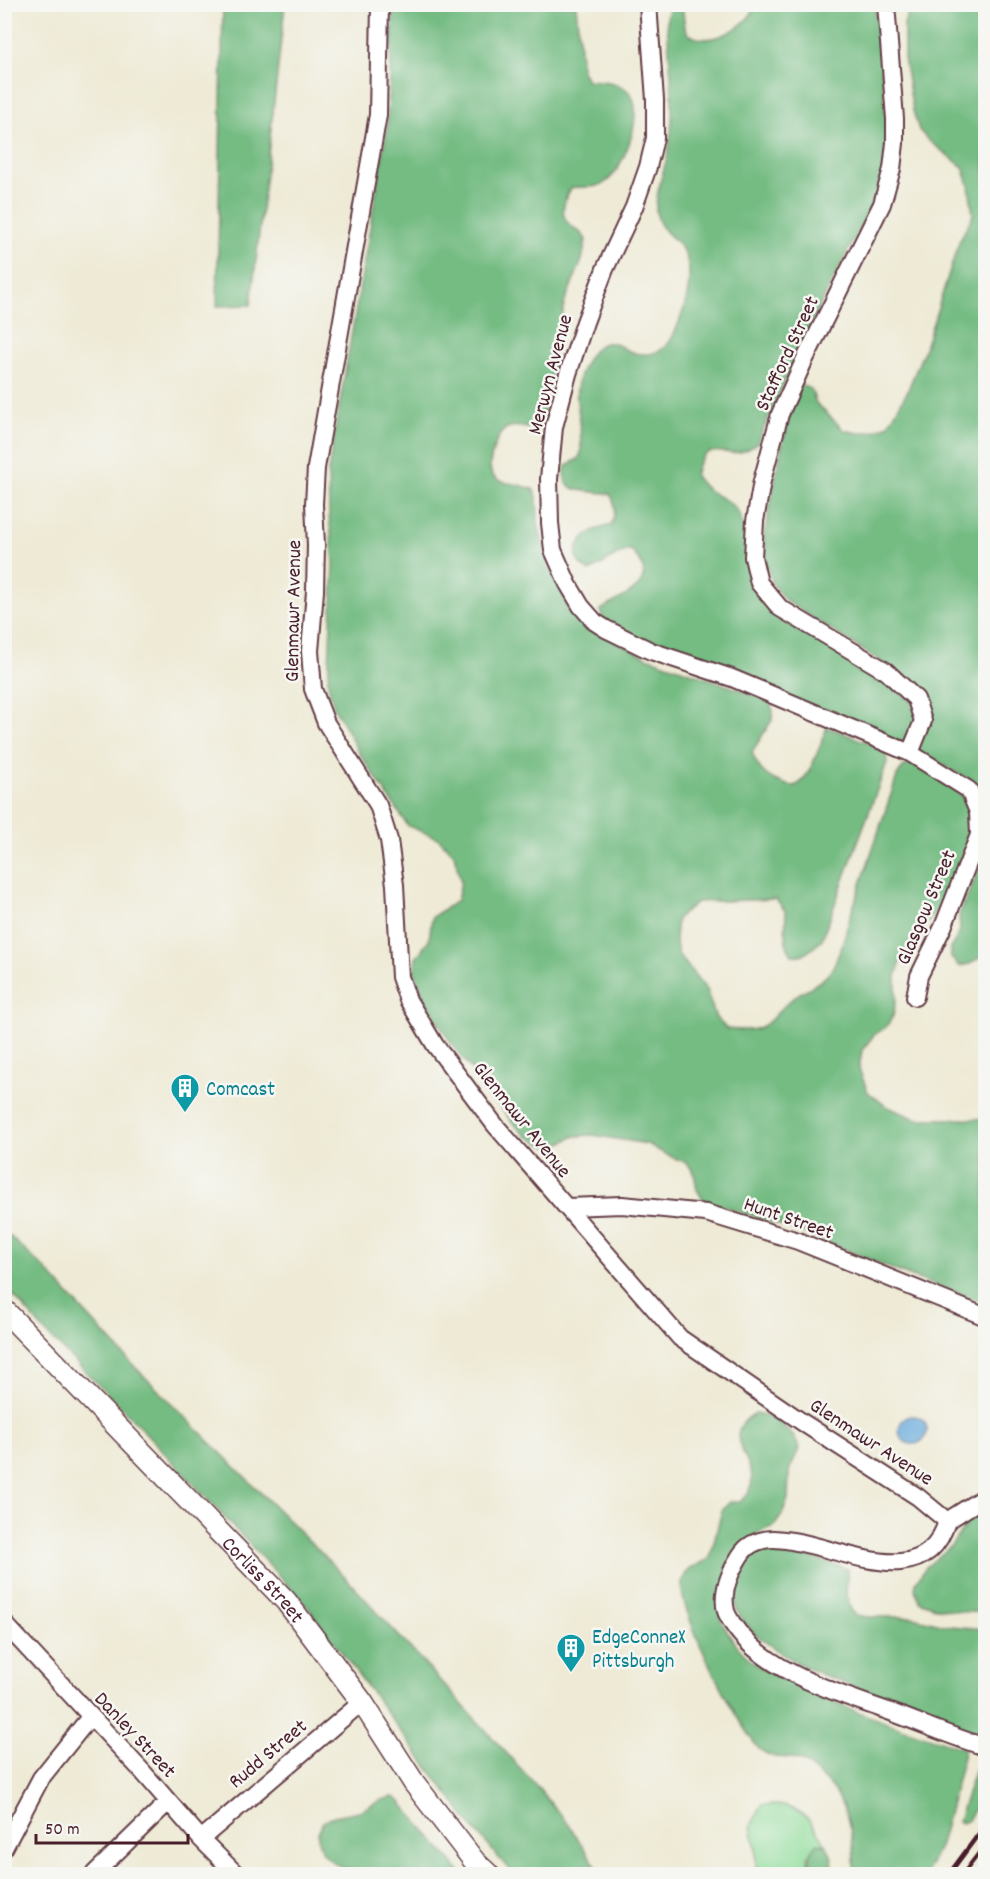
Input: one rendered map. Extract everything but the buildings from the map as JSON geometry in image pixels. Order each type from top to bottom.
[{"type":"street","name":"Glenmawr Avenue","points":[[380,4],[378,116],[316,468],[315,591],[310,651],[313,689],[326,723],[378,805],[389,840],[395,885],[400,977],[408,1000],[435,1045],[495,1125],[680,1338],[805,1424],[918,1497],[947,1521]]},
{"type":"street","name":"Merwyn Avenue","points":[[648,4],[655,100],[655,138],[634,207],[605,269],[585,322],[554,427],[549,479],[553,550],[581,606],[606,629],[651,651],[732,678],[910,753],[969,790],[978,812],[979,835]]},
{"type":"street","name":"Stafford Street","points":[[886,4],[896,143],[892,169],[882,204],[780,414],[762,481],[755,521],[753,557],[759,583],[780,608],[886,671],[916,699],[923,721],[910,753]]},
{"type":"street","name":"Glasgow Street","points":[[915,997],[919,976],[943,927],[979,835]]},
{"type":"street","name":"Hunt Street","points":[[567,1207],[622,1205],[706,1213],[798,1241],[986,1317]]},
{"type":"street","name":"Corliss Street","points":[[4,1310],[286,1601],[362,1702],[414,1783],[475,1862],[488,1875]]},
{"type":"street","points":[[986,1496],[947,1521],[944,1533],[934,1546],[924,1555],[913,1560],[873,1561],[795,1541],[771,1538],[755,1542],[741,1553],[724,1594],[726,1613],[740,1634],[763,1655],[813,1683],[986,1747]]},
{"type":"street","name":"Danley Street","points":[[4,1623],[236,1875]]},
{"type":"street","name":"Rudd Street","points":[[201,1839],[362,1702]]},
{"type":"street","points":[[4,1848],[41,1778],[90,1717]]},
{"type":"street","points":[[94,1875],[168,1802]]},
{"type":"green space","points":[[910,4],[964,5],[985,11],[985,807],[981,791],[971,781],[917,750],[929,723],[888,666],[786,601],[773,585],[766,563],[764,536],[782,445],[797,389],[802,385],[811,389],[816,403],[844,430],[858,433],[874,431],[888,425],[907,392],[925,348],[959,242],[973,215],[969,185],[963,167],[929,141],[919,130],[913,111],[904,58],[904,24]]},
{"type":"green space","points":[[223,5],[285,5],[251,305],[217,306]]},
{"type":"green space","points":[[394,5],[576,5],[582,71],[587,80],[618,85],[627,90],[633,98],[635,109],[631,137],[613,175],[598,186],[571,188],[565,201],[563,210],[566,220],[586,240],[582,260],[565,301],[542,421],[539,428],[516,426],[504,430],[497,441],[490,463],[494,477],[500,481],[533,489],[537,496],[538,524],[548,564],[569,608],[591,629],[647,657],[769,700],[773,711],[772,720],[752,752],[762,770],[779,782],[792,786],[802,781],[815,759],[827,727],[885,749],[887,763],[822,939],[812,949],[801,955],[792,955],[786,940],[786,912],[776,899],[697,902],[677,919],[675,938],[678,954],[706,989],[716,1018],[727,1029],[760,1028],[793,998],[822,980],[830,972],[840,950],[897,776],[904,766],[912,764],[921,767],[962,795],[971,821],[969,837],[950,891],[900,962],[896,977],[893,1016],[886,1027],[874,1035],[862,1050],[859,1069],[868,1092],[886,1106],[916,1119],[985,1119],[985,1303],[907,1275],[808,1234],[704,1200],[697,1190],[694,1172],[687,1163],[648,1144],[592,1135],[575,1136],[555,1146],[546,1146],[526,1136],[513,1123],[453,1046],[426,1002],[414,970],[416,958],[429,940],[432,917],[457,901],[461,882],[454,854],[438,838],[408,826],[358,751],[334,707],[328,684],[334,563],[329,516],[328,471],[387,129]]},
{"type":"green space","points":[[756,5],[875,5],[887,128],[885,165],[875,198],[808,329],[757,443],[737,453],[711,452],[705,455],[699,462],[695,476],[706,489],[732,505],[739,515],[745,534],[752,584],[862,661],[911,701],[917,716],[907,746],[653,646],[603,619],[601,610],[630,593],[642,581],[644,573],[642,565],[631,550],[620,553],[589,571],[579,562],[577,556],[579,545],[587,535],[611,525],[615,509],[610,494],[578,490],[566,482],[566,466],[578,459],[581,453],[577,393],[583,367],[592,352],[605,343],[612,343],[641,354],[653,353],[664,348],[676,329],[689,286],[685,254],[659,222],[656,206],[671,131],[668,12],[672,8],[683,11],[687,32],[698,38],[707,39],[728,33],[737,27],[746,20]]},
{"type":"green space","points":[[985,847],[985,957],[982,956],[970,964],[959,966],[951,958],[951,948],[960,931],[959,915],[981,865]]},
{"type":"green space","points":[[5,1232],[44,1268],[135,1367],[343,1575],[533,1782],[569,1825],[601,1874],[513,1874],[474,1829],[307,1606],[129,1415],[48,1335],[5,1286]]},
{"type":"green space","points":[[754,1414],[768,1417],[782,1425],[793,1436],[799,1449],[789,1471],[788,1499],[782,1515],[775,1525],[753,1536],[721,1620],[742,1652],[769,1672],[853,1710],[965,1749],[940,1845],[926,1874],[854,1874],[854,1852],[850,1829],[838,1797],[826,1781],[804,1763],[796,1759],[767,1754],[752,1740],[712,1670],[689,1618],[683,1597],[684,1578],[689,1570],[710,1558],[722,1510],[730,1502],[740,1502],[750,1490],[752,1478],[738,1435],[742,1424]]},
{"type":"green space","points":[[985,1501],[985,1612],[952,1611],[920,1601],[915,1590],[916,1582],[926,1567],[951,1546]]},
{"type":"green space","points":[[766,1549],[783,1549],[848,1569],[846,1592],[851,1610],[856,1615],[913,1617],[949,1626],[985,1629],[985,1735],[816,1672],[760,1638],[741,1617],[735,1606],[733,1594],[741,1569],[750,1557]]},
{"type":"green space","points":[[981,1751],[985,1753],[985,1793],[967,1821],[961,1823],[958,1821]]},
{"type":"green space","points":[[394,1797],[400,1801],[462,1874],[361,1872],[334,1863],[324,1854],[318,1835],[323,1822],[331,1817],[359,1811]]},
{"type":"green space","points":[[762,1805],[785,1806],[794,1809],[809,1819],[815,1827],[827,1846],[823,1843],[808,1856],[809,1874],[756,1874],[756,1850],[751,1826]]},
{"type":"green space","points":[[818,1843],[827,1846],[832,1858],[834,1874],[809,1874],[811,1854]]},
{"type":"water","points":[[913,1416],[923,1420],[927,1430],[923,1440],[913,1444],[903,1440],[899,1430],[903,1420]]},
{"type":"railway","points":[[949,1874],[986,1824]]},
{"type":"railway","points":[[963,1874],[986,1844]]},
{"type":"place","name":"Comcast","points":[[185,1114]]},
{"type":"place","name":"EdgeConneX Pittsburgh","points":[[571,1674]]}]
